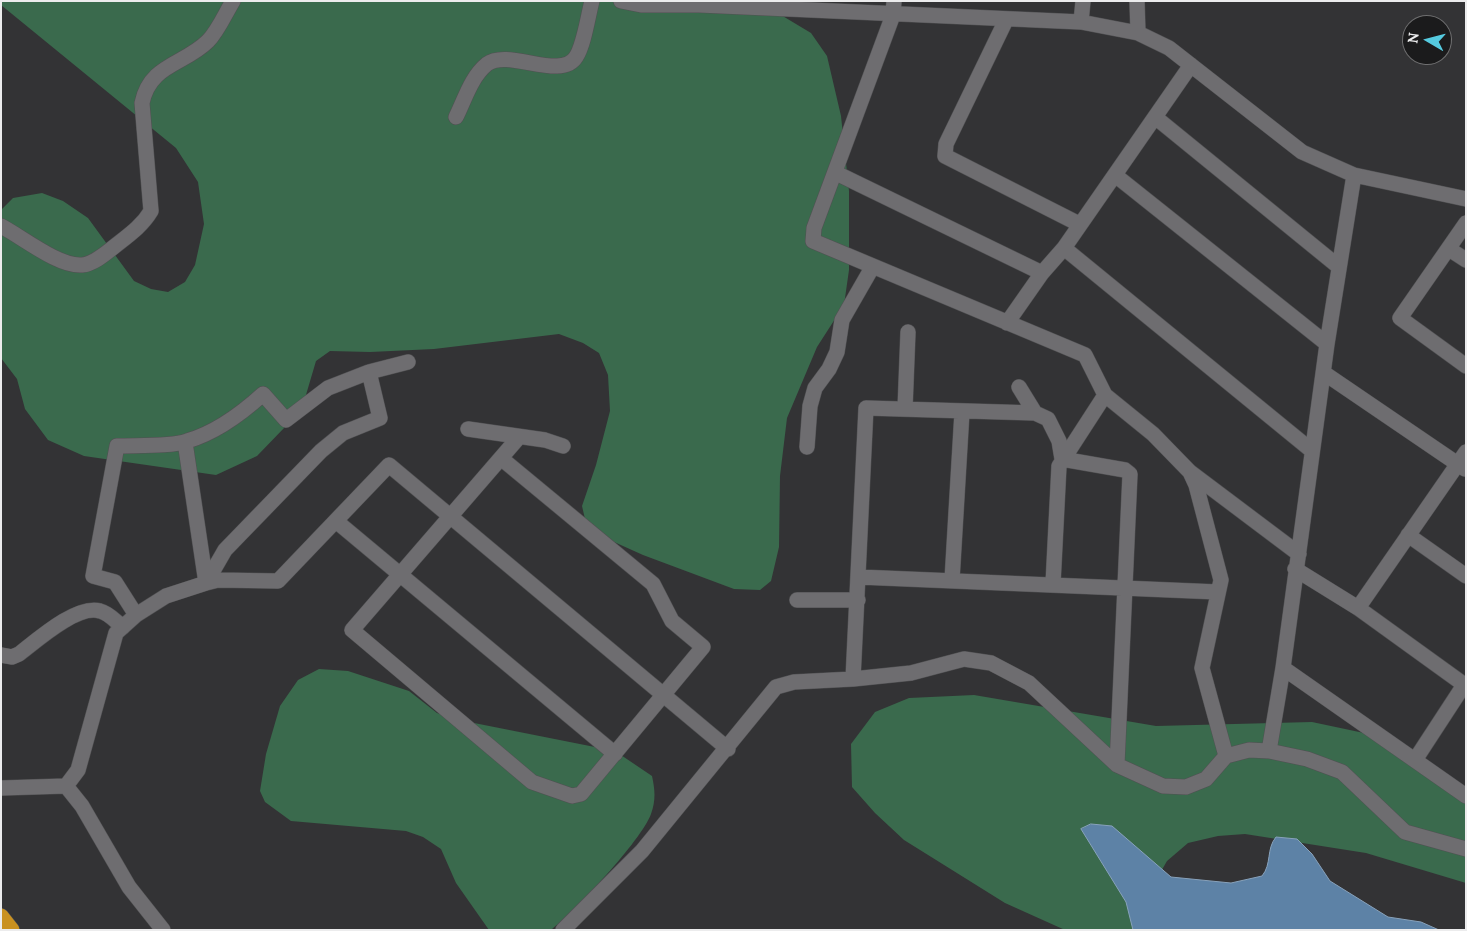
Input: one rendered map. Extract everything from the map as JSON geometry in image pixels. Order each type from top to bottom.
[{"type":"highway","points":[[1,916],[12,930]]},
{"type":"street","points":[[1,226],[56,258],[71,264],[83,265],[104,254],[142,224],[151,211],[142,103],[145,89],[156,76],[208,41],[233,1]]},
{"type":"street","points":[[456,117],[476,76],[489,63],[501,60],[556,66],[570,64],[577,56],[592,1]]},
{"type":"street","points":[[621,1],[699,5],[893,8],[1006,20],[1081,22],[1138,33],[1169,48],[1302,152],[1354,175],[1466,199]]},
{"type":"street","points":[[1081,22],[1083,1]]},
{"type":"street","points":[[1138,1],[1138,33]]},
{"type":"street","points":[[893,8],[836,173],[814,228],[813,241],[1007,324],[1085,355],[1105,395],[1153,434],[1190,472],[1297,561],[1358,608],[1465,685],[1415,760]]},
{"type":"street","points":[[1006,20],[946,144],[945,156],[1079,224]]},
{"type":"street","points":[[1007,324],[1042,273],[1064,248],[1192,65]]},
{"type":"street","points":[[1155,117],[1339,267]]},
{"type":"street","points":[[836,173],[1042,273]]},
{"type":"street","points":[[1115,175],[1326,344]]},
{"type":"street","points":[[1269,751],[1283,668],[1311,450],[1324,373],[1326,344],[1354,175]]},
{"type":"street","points":[[1466,223],[1450,249],[1400,318],[1466,366]]},
{"type":"street","points":[[1064,248],[1311,450]]},
{"type":"street","points":[[1450,249],[1466,260]]},
{"type":"street","points":[[807,447],[810,406],[815,388],[829,369],[837,352],[842,320],[872,266]]},
{"type":"street","points":[[905,409],[908,332]]},
{"type":"street","points":[[136,615],[115,582],[93,576],[116,446],[185,442],[209,432],[245,410],[263,394],[286,420],[328,388],[369,372],[408,362]]},
{"type":"street","points":[[206,583],[225,550],[321,451],[343,433],[380,418],[369,372]]},
{"type":"street","points":[[1324,373],[1463,462],[1408,535],[1358,608]]},
{"type":"street","points":[[1019,387],[1035,413]]},
{"type":"street","points":[[1053,584],[1059,466],[1105,395]]},
{"type":"street","points":[[853,679],[866,408],[1035,413],[1048,419],[1059,441],[1062,459]]},
{"type":"street","points":[[952,580],[962,412]]},
{"type":"street","points":[[468,429],[545,440],[564,446]]},
{"type":"street","points":[[502,459],[653,584],[672,621],[703,647],[580,794],[572,796],[532,782],[352,630],[399,574],[502,459],[519,437]]},
{"type":"street","points":[[185,442],[206,583]]},
{"type":"street","points":[[1062,459],[1125,470],[1130,474],[1117,765]]},
{"type":"street","points":[[66,786],[78,770],[116,633],[136,615],[166,596],[206,583],[218,580],[278,581],[389,464],[728,749]]},
{"type":"street","points":[[1190,472],[1196,485],[1220,580],[1202,668],[1226,756]]},
{"type":"street","points":[[336,521],[614,754]]},
{"type":"street","points":[[1408,535],[1466,576]]},
{"type":"street","points":[[859,577],[1218,592]]},
{"type":"street","points":[[797,600],[858,600]]},
{"type":"street","points":[[1,655],[12,657],[19,654],[62,623],[86,611],[100,611],[123,627]]},
{"type":"street","points":[[563,930],[642,851],[728,749],[776,687],[794,682],[853,679],[911,673],[964,659],[991,663],[1029,683],[1117,765],[1163,786],[1186,787],[1206,779],[1226,756],[1249,750],[1269,751],[1307,758],[1342,772],[1405,832],[1466,849]]},
{"type":"street","points":[[1283,668],[1466,796]]},
{"type":"street","points":[[1,788],[66,786]]},
{"type":"street","points":[[66,786],[82,806],[129,887],[163,930]]},
{"type":"green space","points":[[1,1],[743,1],[781,15],[811,33],[827,56],[841,116],[849,191],[849,270],[844,305],[817,347],[787,418],[780,476],[779,547],[771,581],[760,590],[734,589],[643,555],[603,537],[585,519],[582,506],[596,465],[610,411],[608,375],[599,353],[583,343],[559,334],[434,349],[370,352],[330,351],[316,361],[303,405],[285,427],[257,456],[216,475],[84,456],[48,440],[25,409],[17,379],[1,358],[1,210],[13,198],[42,193],[63,201],[88,218],[134,281],[151,289],[168,292],[185,282],[195,265],[204,224],[198,182],[176,148],[1,5]]},
{"type":"green space","points":[[319,669],[348,671],[409,691],[437,713],[459,720],[615,751],[652,776],[654,804],[651,814],[635,841],[621,858],[591,892],[551,930],[489,930],[456,883],[441,849],[423,837],[406,831],[291,821],[265,802],[260,791],[266,754],[280,706],[298,680]]},
{"type":"green space","points":[[974,695],[1156,726],[1312,722],[1397,740],[1466,788],[1466,883],[1366,853],[1245,834],[1218,836],[1188,843],[1167,861],[1151,889],[1134,930],[1065,930],[1005,903],[904,840],[875,813],[852,787],[851,744],[875,712],[909,698]]},
{"type":"water","points":[[1091,824],[1112,826],[1171,877],[1231,883],[1262,876],[1267,867],[1271,846],[1276,837],[1297,839],[1312,854],[1330,881],[1388,917],[1421,922],[1439,930],[1133,930],[1126,902],[1081,829]]}]
